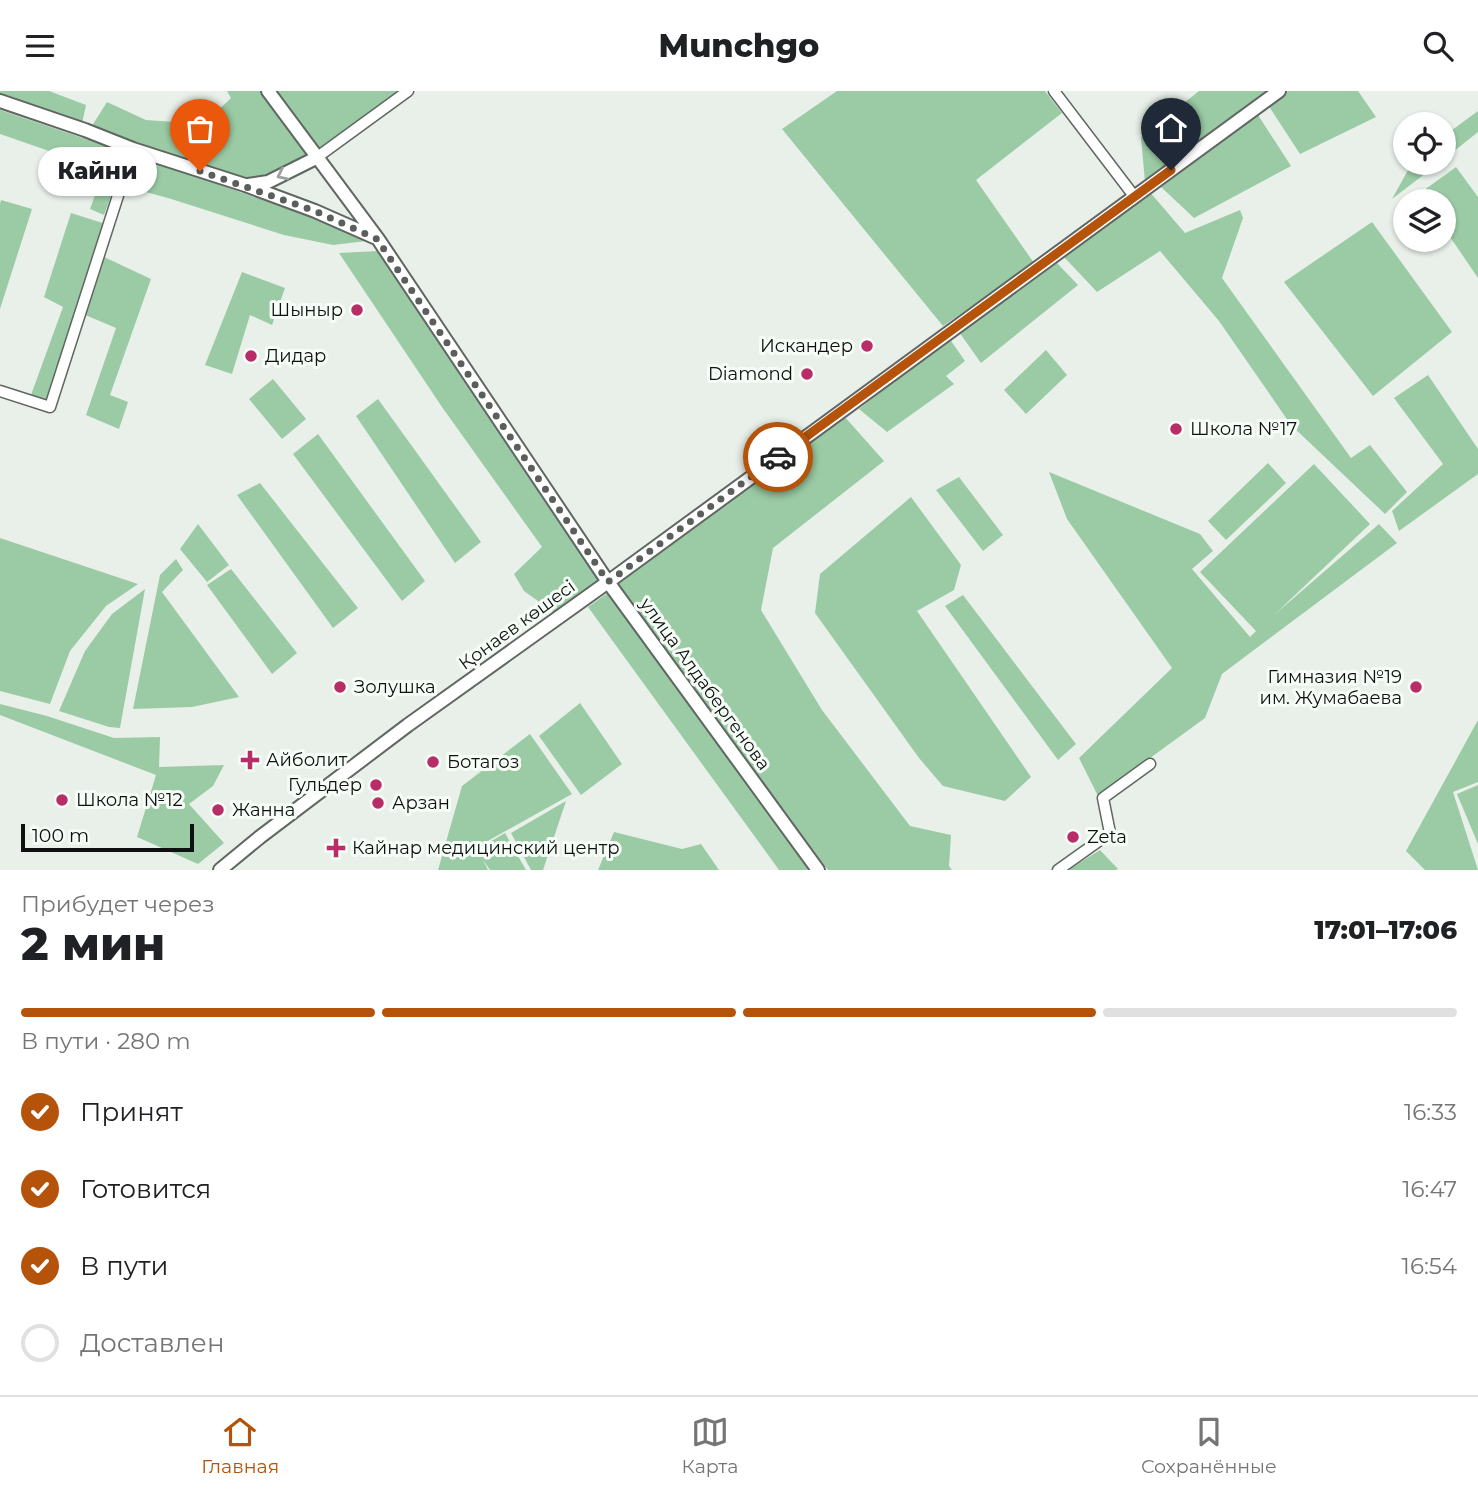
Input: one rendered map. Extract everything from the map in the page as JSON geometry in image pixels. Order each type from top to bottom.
[{"type":"street","name":"улица Алдабергенова","points":[[268,91],[377,239],[608,582],[818,870]]},
{"type":"street","points":[[245,185],[268,181],[316,157],[408,91]]},
{"type":"street","points":[[1054,91],[1134,196]]},
{"type":"street","name":"Қонаев көшесі","points":[[220,870],[408,725],[1279,91]]},
{"type":"street","points":[[0,101],[245,185],[315,211],[377,239]]},
{"type":"street","points":[[0,391],[50,407],[134,149]]},
{"type":"street","points":[[1058,870],[1110,832],[1103,798],[1150,764]]},
{"type":"green space","points":[[0,91],[49,91],[86,105],[81,128],[0,101]]},
{"type":"green space","points":[[227,91],[261,91],[311,157],[247,181],[90,129],[107,102],[146,120],[204,124],[231,98]]},
{"type":"green space","points":[[276,91],[401,91],[319,151]]},
{"type":"green space","points":[[837,91],[1045,91],[1062,113],[976,180],[1034,263],[943,326],[782,129]]},
{"type":"green space","points":[[1199,91],[1270,91],[1145,182],[1141,137]]},
{"type":"green space","points":[[1288,91],[1358,91],[1376,117],[1300,154],[1268,105]]},
{"type":"green space","points":[[0,110],[127,153],[104,215],[90,209],[104,170],[0,134]]},
{"type":"green space","points":[[1478,111],[1478,132],[1456,149],[1456,127]]},
{"type":"green space","points":[[1258,115],[1291,166],[1194,218],[1161,187]]},
{"type":"green space","points":[[137,155],[374,240],[333,245],[284,235],[127,187]]},
{"type":"green space","points":[[1456,167],[1478,197],[1478,278],[1456,246],[1456,189],[1426,189],[1445,175],[1456,175]]},
{"type":"green space","points":[[1405,175],[1423,175],[1405,189],[1398,189]]},
{"type":"green space","points":[[1149,191],[1185,233],[1240,210],[1243,218],[1222,278],[1351,458],[1370,445],[1407,492],[1385,514],[1291,425],[1219,321],[1160,251],[1097,292],[1064,257]]},
{"type":"green space","points":[[1,200],[32,209],[0,309],[0,204]]},
{"type":"green space","points":[[71,213],[106,224],[47,401],[31,395],[63,307],[44,297]]},
{"type":"green space","points":[[1372,222],[1452,332],[1373,396],[1284,282]]},
{"type":"green space","points":[[378,251],[599,580],[556,614],[524,591],[514,574],[542,547],[442,407],[339,253]]},
{"type":"green space","points":[[102,256],[151,279],[110,395],[128,402],[119,429],[86,415],[116,328],[83,314]]},
{"type":"green space","points":[[1056,262],[1078,285],[981,363],[959,332]]},
{"type":"green space","points":[[242,272],[285,288],[272,325],[250,315],[232,374],[205,365]]},
{"type":"green space","points":[[949,338],[965,361],[946,376],[954,384],[887,432],[859,409]]},
{"type":"green space","points":[[1046,350],[1067,375],[1026,414],[1004,390]]},
{"type":"green space","points":[[1428,375],[1478,449],[1478,474],[1399,531],[1392,511],[1443,464],[1394,398]]},
{"type":"green space","points":[[273,379],[306,419],[282,439],[249,399]]},
{"type":"green space","points":[[378,399],[481,542],[455,563],[356,416]]},
{"type":"green space","points":[[844,416],[884,461],[773,548],[761,610],[822,710],[910,826],[951,835],[949,866],[952,870],[828,870],[616,584]]},
{"type":"green space","points":[[318,434],[425,581],[402,601],[293,454]]},
{"type":"green space","points":[[1268,463],[1286,483],[1226,540],[1208,521]]},
{"type":"green space","points":[[1314,464],[1370,524],[1274,615],[1379,524],[1397,543],[1222,674],[1205,718],[1098,796],[1079,758],[1172,668],[1067,519],[1049,472],[1200,534],[1213,551],[1192,569],[1250,637],[1256,631],[1200,572]]},
{"type":"green space","points":[[959,477],[1003,535],[983,551],[936,490]]},
{"type":"green space","points":[[260,483],[358,608],[333,628],[237,495]]},
{"type":"green space","points":[[911,497],[961,565],[954,590],[917,611],[1031,777],[1005,801],[943,786],[919,758],[815,613],[820,574]]},
{"type":"green space","points":[[198,524],[229,565],[207,582],[180,549]]},
{"type":"green space","points":[[0,538],[138,584],[106,606],[70,651],[50,704],[0,691]]},
{"type":"green space","points":[[176,559],[183,570],[162,592],[239,697],[192,707],[133,709],[160,575]]},
{"type":"green space","points":[[231,569],[297,653],[272,674],[207,585]]},
{"type":"green space","points":[[145,589],[120,728],[59,711],[85,651],[112,614]]},
{"type":"green space","points":[[609,592],[813,870],[779,870],[588,607]]},
{"type":"green space","points":[[963,595],[1076,744],[1058,760],[945,606]]},
{"type":"green space","points":[[580,703],[622,764],[581,795],[539,736]]},
{"type":"green space","points":[[0,704],[114,738],[160,737],[159,767],[224,765],[213,786],[189,804],[224,843],[198,864],[137,837],[156,775],[0,715]]},
{"type":"green space","points":[[1478,720],[1478,782],[1453,792],[1478,870],[1425,870],[1406,851]]},
{"type":"green space","points":[[530,734],[572,794],[477,847],[478,849],[505,833],[526,870],[490,870],[483,860],[488,870],[438,870],[462,786]]},
{"type":"green space","points":[[1478,785],[1478,844],[1457,794]]},
{"type":"green space","points":[[566,801],[543,870],[531,870],[511,833]]},
{"type":"green space","points":[[614,832],[682,849],[701,844],[719,870],[598,870]]},
{"type":"green space","points":[[1100,850],[1118,869],[1068,870]]},
{"type":"way so far","points":[[200,171],[315,211],[377,239],[608,582],[778,457]]},
{"type":"place","name":"Кайни","points":[[200,171]]},
{"type":"place","name":"Шыныр","points":[[357,310]]},
{"type":"place","name":"Искандер","points":[[867,346]]},
{"type":"place","name":"Дидар","points":[[251,356]]},
{"type":"place","name":"Diamond","points":[[807,374]]},
{"type":"place","name":"Школа №17","points":[[1176,429]]},
{"type":"place","name":"Золушка","points":[[340,687]]},
{"type":"place","name":"Гимназия №19 им. Жумабаева","points":[[1416,687]]},
{"type":"place","name":"Айболит","points":[[250,760]]},
{"type":"place","name":"Ботагоз","points":[[433,762]]},
{"type":"place","name":"Гульдер","points":[[376,785]]},
{"type":"place","name":"Школа №12","points":[[62,800]]},
{"type":"place","name":"Арзан","points":[[378,803]]},
{"type":"place","name":"Жанна","points":[[218,810]]},
{"type":"place","name":"Zeta","points":[[1073,837]]},
{"type":"place","name":"Кайнар медицинский центр","points":[[336,848]]},
{"type":"route","points":[[778,457],[1171,170]]}]
